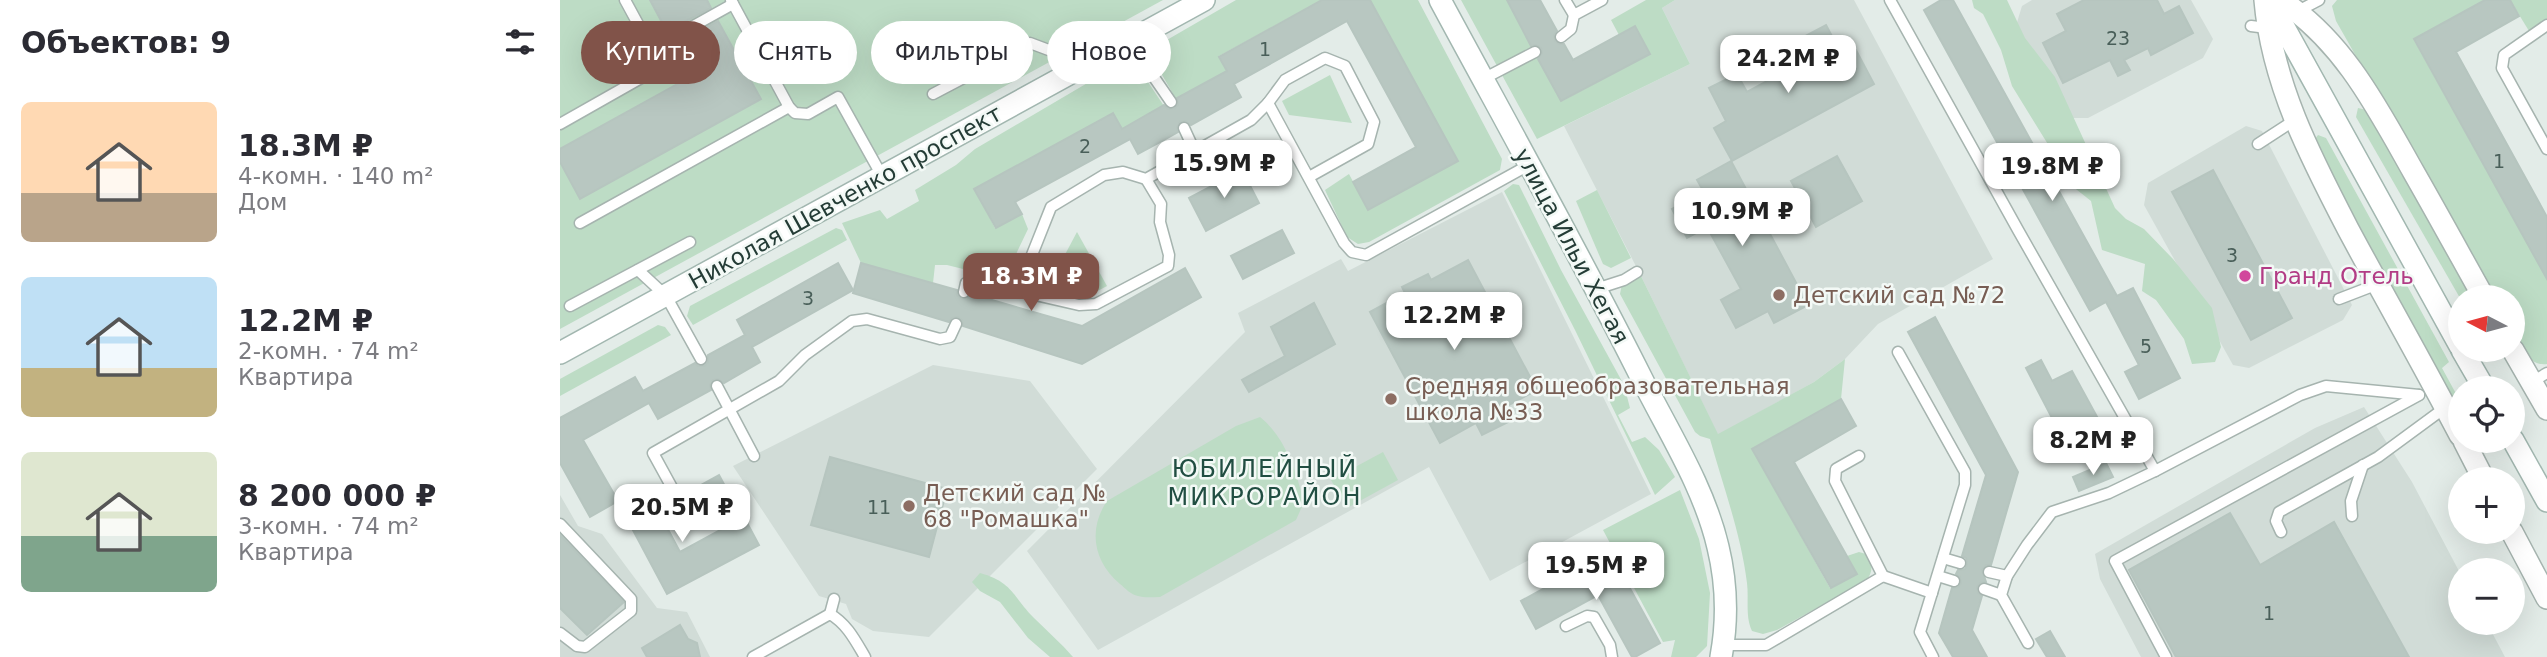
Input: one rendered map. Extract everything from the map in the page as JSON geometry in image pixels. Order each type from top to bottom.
[{"type":"main road","name":"Николая Шевченко проспект","points":[[1166,21],[1204,0]]},
{"type":"main road","name":"улица Ильи Хегая","points":[[1440,0],[1596,289],[1693,477],[1709,517],[1726,579],[1727,612],[1722,651]]},
{"type":"main road","points":[[2267,0],[2259,27],[2307,150],[2378,284],[2426,390],[2448,411]]},
{"type":"main road","points":[[2267,0],[2448,325]]},
{"type":"main road","points":[[2289,5],[2328,40],[2376,104],[2477,285]]},
{"type":"main road","name":"Николая Шевченко проспект","points":[[560,353],[1050,84]]},
{"type":"main road","points":[[2524,362],[2539,378],[2547,409]]},
{"type":"main road","points":[[2520,453],[2547,501]]},
{"type":"main road","points":[[2518,544],[2547,598]]},
{"type":"lane","points":[[625,0],[637,21]]},
{"type":"lane","points":[[1561,37],[1571,29],[1574,15],[1566,0]]},
{"type":"lane","points":[[1574,15],[1602,0]]},
{"type":"lane","points":[[1890,0],[2155,471]]},
{"type":"lane","points":[[2289,5],[2319,0]]},
{"type":"lane","points":[[700,21],[732,2],[789,107],[795,113],[808,114],[838,97],[882,177]]},
{"type":"lane","points":[[2547,25],[2504,55],[2502,68],[2547,149]]},
{"type":"lane","points":[[933,94],[1030,43],[1047,49]]},
{"type":"lane","points":[[1482,79],[1535,52]]},
{"type":"lane","points":[[1146,179],[1251,120],[1268,103],[1284,80],[1325,58],[1345,66],[1374,122],[1368,144],[1309,177]]},
{"type":"lane","points":[[560,124],[633,84]]},
{"type":"lane","points":[[1159,84],[1171,102]]},
{"type":"lane","points":[[1268,103],[1344,243],[1352,252],[1366,255],[1529,165]]},
{"type":"lane","points":[[580,223],[789,107]]},
{"type":"lane","points":[[2258,144],[2295,120]]},
{"type":"lane","points":[[1184,128],[1195,152]]},
{"type":"lane","points":[[964,292],[966,283],[975,281],[1079,305],[1096,304],[1168,266],[1169,256],[1160,222],[1161,204],[1146,179],[1123,172],[1104,176],[1051,207],[1018,290]]},
{"type":"lane","points":[[570,306],[690,242]]},
{"type":"lane","points":[[638,270],[666,296],[701,359]]},
{"type":"lane","points":[[1596,289],[1624,280],[1637,272]]},
{"type":"lane","points":[[2339,299],[2378,284]]},
{"type":"lane","points":[[716,509],[696,518],[687,515],[653,453],[779,381],[805,355],[852,321],[867,319],[940,339],[950,337],[956,324]]},
{"type":"lane","points":[[1898,352],[1965,472],[1965,485],[1920,632],[1933,657]]},
{"type":"lane","points":[[717,386],[754,456]]},
{"type":"lane","points":[[2001,595],[2007,576],[2052,512],[2109,493],[2301,395],[2326,386],[2426,390]]},
{"type":"lane","points":[[2165,657],[2115,561],[2426,390]]},
{"type":"lane","points":[[2281,532],[2276,521],[2279,512],[2378,457],[2446,407]]},
{"type":"lane","points":[[1859,456],[1836,469],[1835,481],[1883,576],[1932,593]]},
{"type":"lane","points":[[2352,516],[2351,501],[2363,465]]},
{"type":"lane","points":[[560,524],[631,599],[633,605],[631,611],[585,647],[577,646],[560,633]]},
{"type":"lane","points":[[1943,558],[1960,563]]},
{"type":"lane","points":[[1989,572],[2007,576]]},
{"type":"lane","points":[[1722,651],[1766,645],[1883,576]]},
{"type":"lane","points":[[1938,576],[1954,581]]},
{"type":"lane","points":[[1984,589],[2001,595],[2028,643]]},
{"type":"lane","points":[[753,657],[830,614],[834,599]]},
{"type":"lane","points":[[830,614],[841,620],[851,632],[865,657]]},
{"type":"lane","points":[[1566,626],[1587,616],[1594,617],[1610,645],[1612,657]]},
{"type":"shaded area","points":[[1675,0],[1854,0],[1993,259],[1878,324],[1845,359],[1814,382],[1718,435],[1564,126],[1690,64],[1662,8]]},
{"type":"shaded area","points":[[2032,0],[2191,0],[2213,39],[2203,58],[2088,118],[2069,118],[2015,29],[2022,6]]},
{"type":"shaded area","points":[[2246,126],[2262,131],[2352,305],[2343,320],[2249,368],[2233,365],[2144,205],[2148,183]]},
{"type":"shaded area","name":"Средняя общеобразовательная школа №33","points":[[1502,192],[1651,494],[1490,581],[1429,467],[1098,650],[1027,551],[1245,332],[1238,313],[1341,259],[1348,271]]},
{"type":"shaded area","name":"Детский сад № 68 \"Ромашка\"","points":[[933,365],[1030,381],[1097,469],[929,637],[873,631],[852,619],[846,604],[819,596],[733,466]]},
{"type":"shaded area","points":[[2364,407],[2412,482],[2452,558],[2448,558],[2448,635],[2493,635],[2505,657],[2141,657],[2100,579],[2095,554],[2315,428]]},
{"type":"shaded area","points":[[560,495],[578,526],[602,534],[657,608],[687,612],[710,657],[560,657]]},
{"type":"green space","points":[[560,0],[1163,0],[1125,21],[1047,21],[1047,63],[1033,71],[1033,21],[871,21],[871,84],[1009,84],[560,329]]},
{"type":"green space","points":[[1236,0],[1322,0],[1219,56],[1227,71],[1176,99],[1167,84],[1171,84],[1171,38]]},
{"type":"green space","points":[[1370,0],[1418,0],[1502,159],[1500,170],[1369,242],[1358,244],[1347,237],[1325,190],[1349,174],[1368,210],[1457,161]]},
{"type":"green space","points":[[1461,0],[1507,0],[1562,101],[1650,54],[1635,26],[1619,35],[1611,20],[1646,0],[1675,0],[1662,8],[1690,64],[1537,139]]},
{"type":"green space","points":[[1972,0],[2007,0],[2025,38],[2055,77],[2115,208],[2126,219],[2144,229],[2173,259],[2212,308],[2221,347],[2215,362],[2192,364],[2184,339],[2156,300],[2142,291],[2145,264],[2102,250],[2091,201],[2067,182],[2049,146],[2012,86],[2001,50],[1983,14],[1974,8]]},
{"type":"green space","points":[[2337,0],[2485,0],[2414,40],[2547,279],[2547,364],[2535,362],[2525,354],[2525,285],[2486,285],[2336,21],[2332,6]]},
{"type":"green space","points":[[2510,0],[2547,0],[2547,20],[2529,31]]},
{"type":"green space","points":[[1330,75],[1352,123],[1289,115],[1282,101]]},
{"type":"green space","points":[[1086,84],[1149,84],[1164,106],[1122,129],[1113,113],[975,189],[995,228],[1022,214],[1028,229],[1007,280],[947,265],[935,265],[933,283],[861,263],[842,223],[880,210],[887,219],[919,201],[915,190],[956,165],[975,149]]},
{"type":"green space","points":[[2358,108],[2371,111],[2468,285],[2453,285],[2356,117]]},
{"type":"green space","points":[[2318,135],[2326,138],[2449,362],[2442,368],[2448,379],[2448,390],[2316,146],[2315,139]]},
{"type":"green space","points":[[1513,184],[1519,185],[1561,270],[1624,385],[1630,408],[1618,415],[1632,442],[1645,437],[1659,450],[1675,477],[1655,495],[1504,191]]},
{"type":"green space","points":[[1597,190],[1631,258],[1611,268],[1603,264],[1576,201]]},
{"type":"green space","points":[[836,228],[842,230],[847,240],[693,325],[687,316],[690,306]]},
{"type":"green space","points":[[1077,232],[1107,286],[1092,294],[1052,279]]},
{"type":"green space","points":[[1641,276],[1718,434],[1814,382],[1845,359],[1841,399],[1752,449],[1830,588],[1857,574],[1847,556],[1859,552],[1866,554],[1871,564],[1871,573],[1867,580],[1777,630],[1763,634],[1752,631],[1741,546],[1710,439],[1695,432],[1620,294],[1622,284]]},
{"type":"green space","points":[[658,325],[665,327],[671,335],[560,396],[560,379]]},
{"type":"green space","points":[[1260,417],[1283,445],[1297,478],[1304,502],[1296,520],[1160,597],[1140,597],[1128,591],[1104,565],[1096,544],[1097,523],[1107,501],[1236,426]]},
{"type":"green space","points":[[1383,452],[1398,480],[1347,508],[1331,480]]},
{"type":"green space","points":[[1680,490],[1699,539],[1710,593],[1707,646],[1696,657],[1671,657],[1675,640],[1663,642],[1603,530]]},
{"type":"green space","points":[[980,573],[1006,586],[1073,657],[1050,657],[1028,638],[1000,602],[980,591],[972,582]]},
{"type":"building","points":[[650,0],[707,0],[711,8],[686,21],[661,21]]},
{"type":"building","points":[[1322,0],[1370,0],[1458,161],[1368,210],[1353,182],[1416,147],[1347,21],[1234,84],[1241,97],[1191,125],[1185,121],[1180,122],[1178,132],[1164,140],[1138,154],[1130,139],[1015,202],[1022,214],[996,228],[974,189],[1113,113],[1122,129],[1164,105],[1168,109],[1175,108],[1178,105],[1177,98],[1227,71],[1219,57]]},
{"type":"building","points":[[1507,0],[1540,0],[1557,31],[1554,35],[1555,41],[1564,44],[1573,60],[1635,26],[1650,54],[1561,101],[1538,59],[1542,53],[1541,48],[1531,46]]},
{"type":"building","points":[[1941,0],[1953,0],[2117,296],[2133,288],[2180,378],[2139,399],[2125,372],[2139,365],[2106,302],[2090,311],[1924,10]]},
{"type":"building","points":[[2084,0],[2157,0],[2164,14],[2179,6],[2193,33],[2151,55],[2148,48],[2124,60],[2130,70],[2118,76],[2110,60],[2063,83],[2043,43],[2066,31],[2057,14]]},
{"type":"building","points":[[2485,0],[2510,0],[2519,16],[2456,52],[2547,217],[2547,279],[2414,39]]},
{"type":"building","points":[[720,25],[734,50],[734,84],[753,84],[761,99],[580,199],[560,162],[560,149],[677,84],[720,84]]},
{"type":"building","points":[[1826,25],[1843,57],[1856,50],[1874,84],[1732,161],[1714,128],[1726,121],[1709,88],[1737,74],[1747,92],[1808,59],[1798,40]]},
{"type":"building","points":[[1837,156],[1862,201],[1816,227],[1791,181]]},
{"type":"building","points":[[1731,161],[1808,305],[1774,323],[1768,311],[1736,328],[1721,300],[1741,289],[1707,227],[1687,238],[1672,209],[1704,192],[1697,180]]},
{"type":"building","points":[[1242,170],[1259,203],[1206,231],[1189,198]]},
{"type":"building","points":[[2213,170],[2292,318],[2251,340],[2172,192]]},
{"type":"building","points":[[1282,230],[1294,253],[1243,279],[1231,256]]},
{"type":"building","points":[[1468,260],[1537,390],[1501,409],[1508,422],[1482,435],[1476,423],[1440,443],[1370,312],[1405,293],[1402,287],[1428,274],[1431,280]]},
{"type":"building","points":[[838,263],[853,290],[752,347],[760,362],[724,383],[718,379],[713,380],[711,390],[658,419],[649,403],[583,440],[618,501],[590,517],[560,463],[560,418],[635,377],[643,391],[695,363],[704,366],[708,362],[708,355],[745,335],[737,320]]},
{"type":"building","points":[[861,263],[957,290],[957,295],[962,299],[967,299],[971,294],[1082,326],[1185,268],[1201,297],[1082,364],[963,326],[958,317],[949,322],[853,293]]},
{"type":"building","points":[[1314,303],[1335,344],[1249,392],[1242,380],[1285,356],[1271,327]]},
{"type":"building","points":[[1935,317],[2018,472],[1991,565],[1986,565],[1982,570],[1986,582],[1977,587],[1982,596],[1972,630],[1987,657],[1953,657],[1939,633],[1952,588],[1961,583],[1956,574],[1958,570],[1965,569],[1967,564],[1966,558],[1962,556],[1986,475],[1908,332]]},
{"type":"building","points":[[2041,360],[2052,381],[2072,371],[2101,424],[2065,443],[2026,368]]},
{"type":"building","points":[[1841,399],[1856,426],[1794,462],[1857,574],[1831,588],[1752,449]]},
{"type":"building","points":[[830,457],[947,489],[929,557],[811,525]]},
{"type":"building","points":[[2106,463],[2113,477],[2079,491],[2073,477]]},
{"type":"building","points":[[719,475],[725,486],[706,497],[699,486]]},
{"type":"building","points":[[646,488],[680,552],[744,517],[759,545],[667,594],[618,502]]},
{"type":"building","points":[[2230,513],[2260,565],[2334,522],[2409,657],[2176,657],[2129,570]]},
{"type":"building","points":[[560,535],[624,602],[587,635],[560,608]]},
{"type":"building","points":[[1610,552],[1660,643],[1635,657],[1632,657],[1598,595],[1536,629],[1521,601]]},
{"type":"building","points":[[680,625],[688,639],[697,643],[700,657],[647,657],[642,648]]},
{"type":"building","points":[[2050,631],[2065,657],[2047,657],[2036,639]]},
{"type":"place","name":"Гранд Отель","points":[[2245,276]]},
{"type":"place","name":"Детский сад №72","points":[[1779,295]]},
{"type":"place","name":"Средняя общеобразовательная школа №33","points":[[1391,399]]},
{"type":"place","name":"Детский сад № 68 \"Ромашка\"","points":[[909,506]]},
{"type":"district","name":"ЮБИЛЕЙНЫЙ МИКРОРАЙОН","points":[[1265,483]]}]
